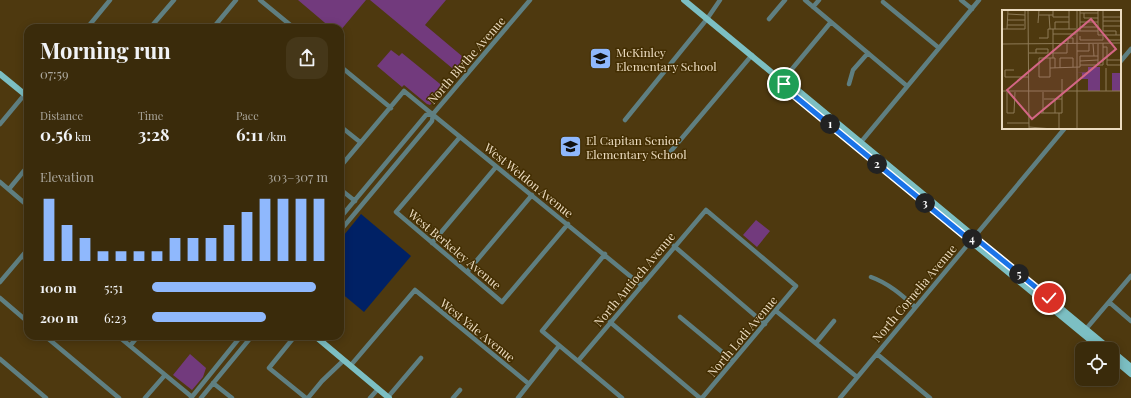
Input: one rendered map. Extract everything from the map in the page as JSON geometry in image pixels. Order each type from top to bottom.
[{"type":"main road","points":[[684,0],[782,81],[785,88],[1101,342]]},
{"type":"main road","points":[[0,74],[24,94]]},
{"type":"main road","points":[[782,81],[788,82],[861,142],[1093,342]]},
{"type":"main road","points":[[320,340],[388,397]]},
{"type":"main road","points":[[1119,357],[1131,367]]},
{"type":"main road","points":[[1119,360],[1131,370]]},
{"type":"main road","points":[[1119,364],[1131,374]]},
{"type":"street","points":[[90,24],[109,2],[102,0]]},
{"type":"street","points":[[153,24],[174,0]]},
{"type":"street","points":[[219,24],[236,0]]},
{"type":"street","points":[[260,0],[289,24]]},
{"type":"street","name":"North Blythe Avenue","points":[[344,226],[432,121],[433,114],[530,0]]},
{"type":"street","points":[[625,120],[707,19],[720,0]]},
{"type":"street","points":[[769,19],[785,0]]},
{"type":"street","points":[[805,0],[907,86]]},
{"type":"street","points":[[813,7],[819,0]]},
{"type":"street","points":[[961,0],[972,9]]},
{"type":"street","points":[[861,142],[979,0]]},
{"type":"street","points":[[883,2],[939,48]]},
{"type":"street","points":[[782,81],[831,22]]},
{"type":"street","points":[[1121,61],[1131,49]]},
{"type":"street","points":[[849,84],[853,70],[868,53]]},
{"type":"street","points":[[671,151],[752,56]]},
{"type":"street","points":[[344,69],[391,108],[344,162]]},
{"type":"street","name":"West Weldon Avenue","points":[[391,108],[404,91],[641,285]]},
{"type":"street","points":[[1,122],[24,98]]},
{"type":"street","name":"North Blythe Avenue","points":[[344,213],[426,115],[433,114]]},
{"type":"street","points":[[344,129],[360,142]]},
{"type":"street","name":"North Cornelia Avenue","points":[[840,398],[1064,129]]},
{"type":"street","name":"West Berkeley Avenue","points":[[460,137],[396,212],[502,302],[568,224]]},
{"type":"street","points":[[432,243],[496,167]]},
{"type":"street","points":[[9,189],[24,171]]},
{"type":"street","points":[[0,182],[24,202]]},
{"type":"street","points":[[344,192],[354,201]]},
{"type":"street","points":[[468,272],[532,195]]},
{"type":"street","name":"North Antioch Avenue","points":[[578,361],[706,210],[796,286]]},
{"type":"street","points":[[674,246],[765,324]]},
{"type":"street","points":[[0,282],[24,254]]},
{"type":"street","points":[[605,254],[542,331],[622,398]]},
{"type":"street","points":[[1086,329],[1131,276]]},
{"type":"street","points":[[871,277],[894,289],[915,307]]},
{"type":"street","name":"North Lodi Avenue","points":[[701,398],[796,286]]},
{"type":"street","name":"West Yale Avenue","points":[[351,365],[415,290],[529,384]]},
{"type":"street","points":[[0,298],[24,319]]},
{"type":"street","points":[[1109,302],[1131,321]]},
{"type":"street","points":[[776,310],[857,377]]},
{"type":"street","points":[[680,317],[733,361]]},
{"type":"street","points":[[816,342],[834,321]]},
{"type":"street","points":[[610,322],[701,398]]},
{"type":"street","points":[[50,340],[119,398]]},
{"type":"street","points":[[123,340],[191,397],[238,340]]},
{"type":"street","points":[[130,346],[135,340]]},
{"type":"street","points":[[201,398],[249,340]]},
{"type":"street","points":[[292,340],[269,368],[307,398],[344,360]]},
{"type":"street","points":[[518,398],[559,346]]},
{"type":"street","points":[[877,354],[930,398]]},
{"type":"street","points":[[388,397],[421,358]]},
{"type":"street","points":[[0,359],[46,398]]},
{"type":"street","points":[[145,398],[165,375]]},
{"type":"street","points":[[213,383],[232,398]]},
{"type":"street","points":[[370,398],[378,389]]},
{"type":"street","points":[[453,398],[460,390]]},
{"type":"shaded area","points":[[298,0],[366,0],[344,26],[344,24],[326,24]]},
{"type":"shaded area","points":[[370,0],[446,0],[425,25],[469,62],[458,73]]},
{"type":"shaded area","points":[[391,50],[399,56],[402,53],[445,88],[430,105],[404,85],[402,87],[377,66]]},
{"type":"shaded area","points":[[756,220],[770,231],[757,247],[743,235]]},
{"type":"shaded area","points":[[190,354],[206,368],[203,377],[192,390],[173,375]]},
{"type":"water","points":[[361,214],[411,256],[364,312],[344,295],[344,235]]},
{"type":"place","name":"McKinley Elementary School","points":[[601,59]]},
{"type":"place","name":"El Capitan Senior Elementary School","points":[[570,147]]},
{"type":"route","points":[[784,84],[785,88],[971,241],[974,237],[1049,298]]}]
